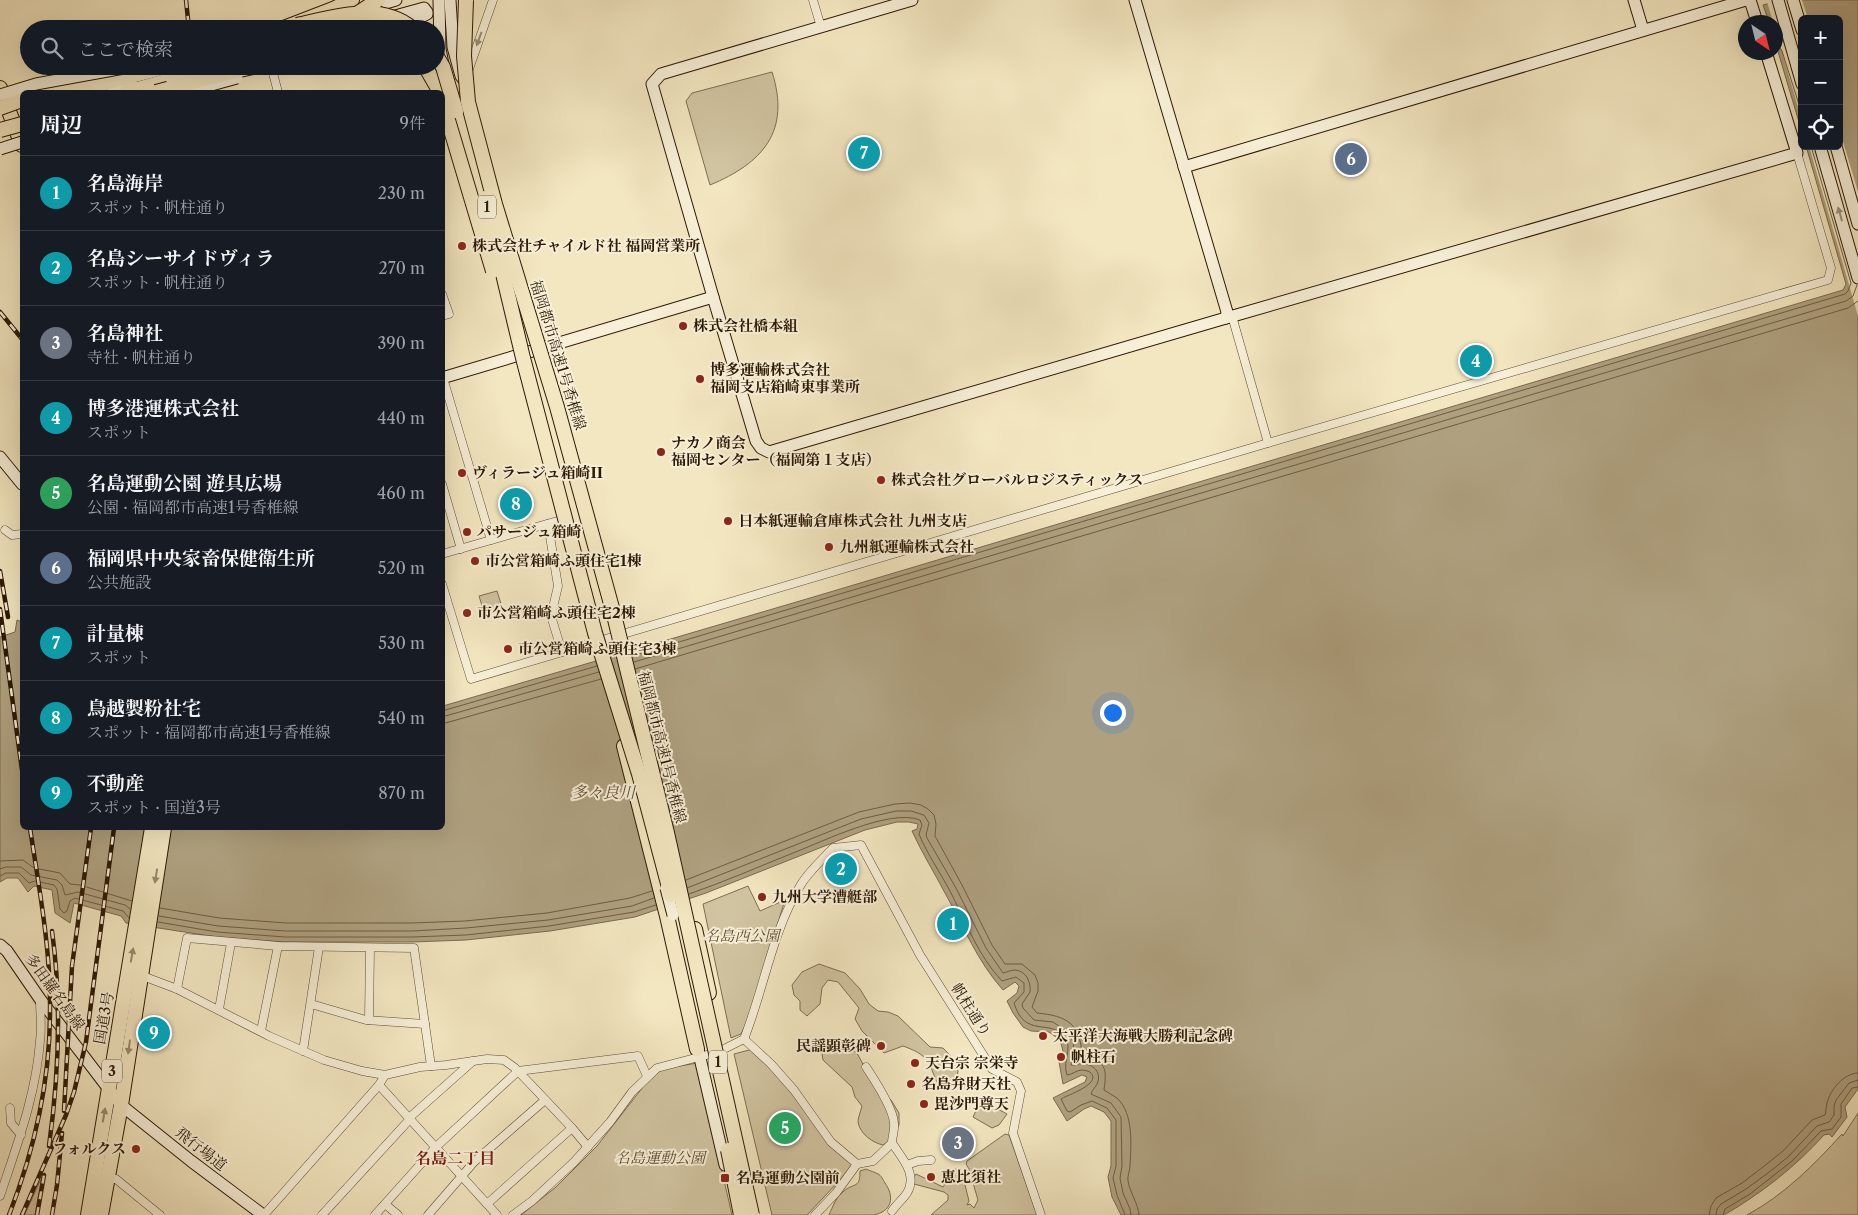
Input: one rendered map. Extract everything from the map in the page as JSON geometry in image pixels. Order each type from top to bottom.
[{"type":"highway","points":[[305,20],[352,0]]},
{"type":"highway","points":[[342,20],[378,0]]},
{"type":"highway","name":"福岡都市高速1号香椎線","points":[[466,0],[464,56],[468,102],[495,204],[557,406],[613,622],[669,842],[754,1215]]},
{"type":"highway","name":"福岡都市高速1号香椎線","points":[[466,0],[462,55],[466,120],[536,410],[599,649],[639,774],[676,913],[704,1033],[742,1215]]},
{"type":"highway","points":[[321,20],[369,13],[399,20]]},
{"type":"highway","points":[[51,90],[104,75]]},
{"type":"highway","points":[[80,90],[149,75]]},
{"type":"highway","points":[[131,90],[162,75]]},
{"type":"highway","points":[[163,90],[218,75]]},
{"type":"highway","points":[[431,75],[440,90]]},
{"type":"highway","points":[[444,75],[507,284],[527,307]]},
{"type":"highway","points":[[0,88],[20,137]]},
{"type":"highway","points":[[445,101],[519,360],[536,410]]},
{"type":"highway","points":[[0,134],[13,118],[20,104]]},
{"type":"highway","points":[[613,622],[632,659],[655,749],[698,1053]]},
{"type":"highway","points":[[599,649],[678,914],[703,963],[715,1034]]},
{"type":"highway","name":"国道3号","points":[[101,1215],[121,1105],[140,975],[142,928],[152,830]]},
{"type":"highway","name":"国道3号","points":[[88,1215],[108,1088],[164,830]]},
{"type":"street","points":[[318,20],[358,0]]},
{"type":"street","points":[[329,20],[396,0]]},
{"type":"street","points":[[463,77],[467,74],[493,0]]},
{"type":"street","points":[[813,0],[821,27]]},
{"type":"street","points":[[912,0],[661,74],[652,84],[756,441],[761,448],[769,452],[1797,153]]},
{"type":"street","points":[[1135,0],[1228,317],[1268,443]]},
{"type":"street","points":[[1634,0],[1643,30]]},
{"type":"street","points":[[1184,167],[1746,0]]},
{"type":"street","points":[[1750,0],[1755,15]]},
{"type":"street","points":[[1778,0],[1798,70]]},
{"type":"street","points":[[1793,0],[1798,17]]},
{"type":"street","points":[[446,2],[452,47],[461,76],[463,77],[525,291],[537,350],[613,622]]},
{"type":"street","points":[[414,20],[446,2]]},
{"type":"street","points":[[444,20],[446,2]]},
{"type":"street","points":[[381,20],[424,8],[427,12]]},
{"type":"street","points":[[445,594],[471,679],[1268,443],[1828,280],[1832,268],[1768,60]]},
{"type":"street","points":[[0,95],[36,84],[86,75]]},
{"type":"street","points":[[87,90],[151,75]]},
{"type":"street","points":[[120,90],[177,75]]},
{"type":"street","points":[[206,90],[207,75]]},
{"type":"street","points":[[193,90],[245,75]]},
{"type":"street","points":[[272,75],[277,90]]},
{"type":"street","points":[[441,75],[442,90]]},
{"type":"street","points":[[445,100],[525,354],[598,632],[678,914]]},
{"type":"street","points":[[0,149],[20,144]]},
{"type":"street","points":[[1821,150],[1858,278]]},
{"type":"street","points":[[1837,150],[1858,224]]},
{"type":"street","points":[[445,377],[713,297]]},
{"type":"street","points":[[445,303],[449,314],[445,315]]},
{"type":"street","points":[[445,385],[490,540]]},
{"type":"street","points":[[0,457],[20,482]]},
{"type":"street","points":[[445,494],[461,548]]},
{"type":"street","points":[[445,553],[569,517]]},
{"type":"street","points":[[548,524],[558,586],[551,616],[562,652]]},
{"type":"street","points":[[5,530],[12,535],[20,534]]},
{"type":"street","name":"帆柱通り","points":[[744,1039],[772,969],[783,916],[801,884],[832,848],[861,845],[920,955],[992,1069],[1016,1082],[1021,1091],[1013,1133],[1041,1215]]},
{"type":"street","points":[[177,989],[188,938],[278,946],[414,948],[432,1066]]},
{"type":"street","points":[[219,1009],[232,943]]},
{"type":"street","name":"多田羅名島線","points":[[0,945],[21,970],[40,999],[121,1105]]},
{"type":"street","points":[[261,1031],[278,946]]},
{"type":"street","points":[[303,1050],[319,947]]},
{"type":"street","points":[[369,1020],[370,948]]},
{"type":"street","points":[[140,975],[177,989],[324,1060],[362,1071],[385,1075],[420,1067],[487,1059],[504,1060],[518,1071],[588,1147]]},
{"type":"street","points":[[0,1196],[21,1135],[35,1078],[41,1040],[40,999]]},
{"type":"street","points":[[311,1004],[369,1020],[426,1024]]},
{"type":"street","points":[[715,1034],[754,1215]]},
{"type":"street","points":[[513,1215],[539,1195],[588,1147],[632,1092],[657,1068],[698,1053],[718,1052],[744,1039],[771,1064],[794,1090],[831,1142],[857,1164]]},
{"type":"street","points":[[698,1053],[736,1215]]},
{"type":"street","points":[[375,1215],[436,1148],[518,1071],[638,1056],[647,1076]]},
{"type":"street","points":[[322,1215],[410,1118],[472,1061]]},
{"type":"street","points":[[866,1067],[876,1081],[894,1121],[892,1143],[907,1165],[911,1181],[908,1190],[892,1211]]},
{"type":"street","points":[[264,1215],[379,1085],[385,1075]]},
{"type":"street","points":[[379,1085],[497,1215]]},
{"type":"street","points":[[428,1215],[474,1162],[546,1100]]},
{"type":"street","name":"飛行場道","points":[[121,1105],[191,1161],[264,1215]]},
{"type":"street","points":[[10,1108],[11,1123],[21,1135]]},
{"type":"street","points":[[487,1204],[572,1128]]},
{"type":"street","points":[[815,1215],[836,1192],[857,1164],[873,1161],[892,1143]]},
{"type":"street","points":[[907,1165],[918,1161],[931,1160]]},
{"type":"street","points":[[107,1179],[116,1179],[157,1214]]},
{"type":"street","points":[[385,1204],[398,1215]]},
{"type":"green space","points":[[772,72],[777,93],[778,111],[775,128],[768,142],[758,155],[745,166],[710,185],[686,101],[692,93]]},
{"type":"green space","points":[[497,591],[503,610],[485,615],[479,596]]},
{"type":"green space","name":"名島西公園","points":[[748,886],[760,911],[785,900],[748,1020],[741,1034],[731,1038],[703,904]]},
{"type":"green space","points":[[819,964],[845,973],[860,989],[869,1004],[878,1011],[898,1016],[930,1047],[943,1048],[953,1059],[958,1069],[958,1074],[951,1084],[944,1089],[940,1087],[928,1061],[918,1052],[903,1046],[884,1053],[862,1031],[855,1019],[859,1008],[838,982],[828,980],[822,988],[820,1004],[807,1016],[800,1010],[800,1001],[794,995],[792,985],[802,972]]},
{"type":"green space","points":[[838,1039],[857,1053],[872,1081],[891,1100],[899,1113],[899,1125],[889,1141],[883,1145],[871,1140],[861,1130],[858,1118],[862,1106],[855,1097],[852,1087],[823,1060],[822,1054],[826,1047]]},
{"type":"green space","points":[[753,1049],[769,1064],[854,1165],[807,1215],[772,1215],[734,1054]]},
{"type":"green space","name":"名島運動公園","points":[[697,1063],[732,1215],[521,1215],[556,1187],[597,1146],[650,1078],[663,1069]]},
{"type":"green space","points":[[981,1100],[1007,1114],[999,1125],[992,1128],[973,1117]]},
{"type":"green space","points":[[1858,1113],[1858,1215],[1747,1215],[1774,1198],[1798,1179],[1842,1134],[1843,1136]]},
{"type":"green space","points":[[1005,1134],[1009,1135],[1037,1215],[931,1215],[948,1200],[948,1195],[944,1192],[914,1184],[916,1174],[943,1187],[956,1169],[962,1173],[969,1201],[967,1205],[970,1204],[974,1208],[978,1200],[966,1164],[967,1161]]},
{"type":"green space","points":[[866,1169],[880,1175],[888,1188],[891,1198],[888,1207],[884,1211],[873,1215],[829,1215],[839,1196],[848,1188],[858,1183],[860,1171]]},
{"type":"green space","points":[[42,1177],[35,1215],[25,1215],[25,1214]]},
{"type":"water","name":"多々良川","points":[[1781,0],[1858,0],[1858,1089],[1845,1107],[1847,1117],[1832,1137],[1829,1134],[1824,1135],[1777,1179],[1752,1198],[1724,1215],[1121,1215],[1112,1197],[1108,1177],[1111,1166],[1111,1121],[1104,1112],[1091,1106],[1067,1121],[1053,1098],[1085,1082],[1087,1077],[1082,1075],[1063,1084],[1059,1062],[1063,1051],[1060,1040],[1049,1032],[1031,1031],[1023,1027],[1013,1013],[1007,1001],[1017,993],[1019,986],[1015,982],[1003,990],[994,979],[971,943],[912,831],[917,829],[918,824],[909,822],[897,822],[865,830],[706,893],[635,917],[550,931],[466,940],[285,942],[217,937],[126,923],[121,916],[74,903],[70,923],[55,913],[52,890],[34,886],[28,892],[18,878],[7,878],[0,882],[0,637],[15,632],[17,620],[20,621],[20,830],[445,830],[445,705],[1843,290],[1846,284],[1807,150],[1843,150],[1843,15],[1798,15],[1798,119],[1780,60],[1783,60],[1783,15],[1767,15],[1763,5]]},
{"type":"pier","points":[[1772,0],[1802,0],[1807,15],[1798,15],[1798,107],[1783,55],[1783,15],[1771,15],[1767,2]]},
{"type":"pier","points":[[1843,141],[1858,192],[1858,316],[1810,150],[1843,150]]},
{"type":"railway","points":[[186,0],[188,20]]},
{"type":"railway","points":[[193,75],[194,90]]},
{"type":"railway","points":[[0,312],[20,337]]},
{"type":"railway","points":[[0,571],[8,617]]},
{"type":"railway","points":[[0,609],[20,755]]},
{"type":"railway","points":[[9,1215],[26,1166],[39,1115],[44,1090],[49,1038],[49,966],[41,896],[30,830]]},
{"type":"railway","points":[[64,1111],[72,966],[91,830]]},
{"type":"railway","points":[[22,1215],[66,1115],[74,1092],[86,1042],[114,830]]},
{"type":"railway","points":[[49,1146],[58,1038],[57,985],[52,931]]},
{"type":"railway","points":[[52,1215],[62,1133]]},
{"type":"railway","points":[[37,1215],[44,1175]]},
{"type":"place","name":"計量棟","points":[[864,153]]},
{"type":"place","name":"福岡県中央家畜保健衛生所","points":[[1351,159]]},
{"type":"place","name":"株式会社チャイルド社 福岡営業所","points":[[462,246]]},
{"type":"place","name":"株式会社橋本組","points":[[683,326]]},
{"type":"place","name":"博多港運株式会社","points":[[1476,361]]},
{"type":"place","name":"博多運輸株式会社 福岡支店箱崎東事業所","points":[[700,379]]},
{"type":"place","name":"ナカノ商会 福岡センター（福岡第１支店）","points":[[661,452]]},
{"type":"place","name":"ヴィラージュ箱崎II","points":[[462,473]]},
{"type":"place","name":"株式会社グローバルロジスティックス","points":[[881,480]]},
{"type":"place","name":"鳥越製粉社宅","points":[[516,504]]},
{"type":"place","name":"日本紙運輸倉庫株式会社 九州支店","points":[[728,521]]},
{"type":"place","name":"パサージュ箱崎","points":[[467,532]]},
{"type":"place","name":"九州紙運輸株式会社","points":[[829,547]]},
{"type":"place","name":"市公営箱崎ふ頭住宅1棟","points":[[475,561]]},
{"type":"place","name":"市公営箱崎ふ頭住宅2棟","points":[[467,613]]},
{"type":"place","name":"市公営箱崎ふ頭住宅3棟","points":[[508,649]]},
{"type":"place","name":"名島シーサイドヴィラ","points":[[841,869]]},
{"type":"place","name":"九州大学漕艇部","points":[[762,897]]},
{"type":"place","name":"名島海岸","points":[[953,924]]},
{"type":"place","name":"不動産","points":[[154,1033]]},
{"type":"place","name":"太平洋大海戦大勝利記念碑","points":[[1043,1036]]},
{"type":"place","name":"民謡顕彰碑","points":[[881,1046]]},
{"type":"place","name":"帆柱石","points":[[1061,1057]]},
{"type":"place","name":"天台宗 宗栄寺","points":[[915,1063]]},
{"type":"place","name":"名島弁財天社","points":[[911,1084]]},
{"type":"place","name":"毘沙門尊天","points":[[924,1104]]},
{"type":"place","name":"名島運動公園 遊具広場","points":[[785,1128]]},
{"type":"place","name":"名島神社","points":[[958,1143]]},
{"type":"place","name":"フォルクス","points":[[136,1149]]},
{"type":"place","name":"恵比須社","points":[[931,1177]]},
{"type":"place","name":"名島運動公園前","points":[[725,1178]]},
{"type":"district","name":"名島二丁目","points":[[455,1158]]}]
